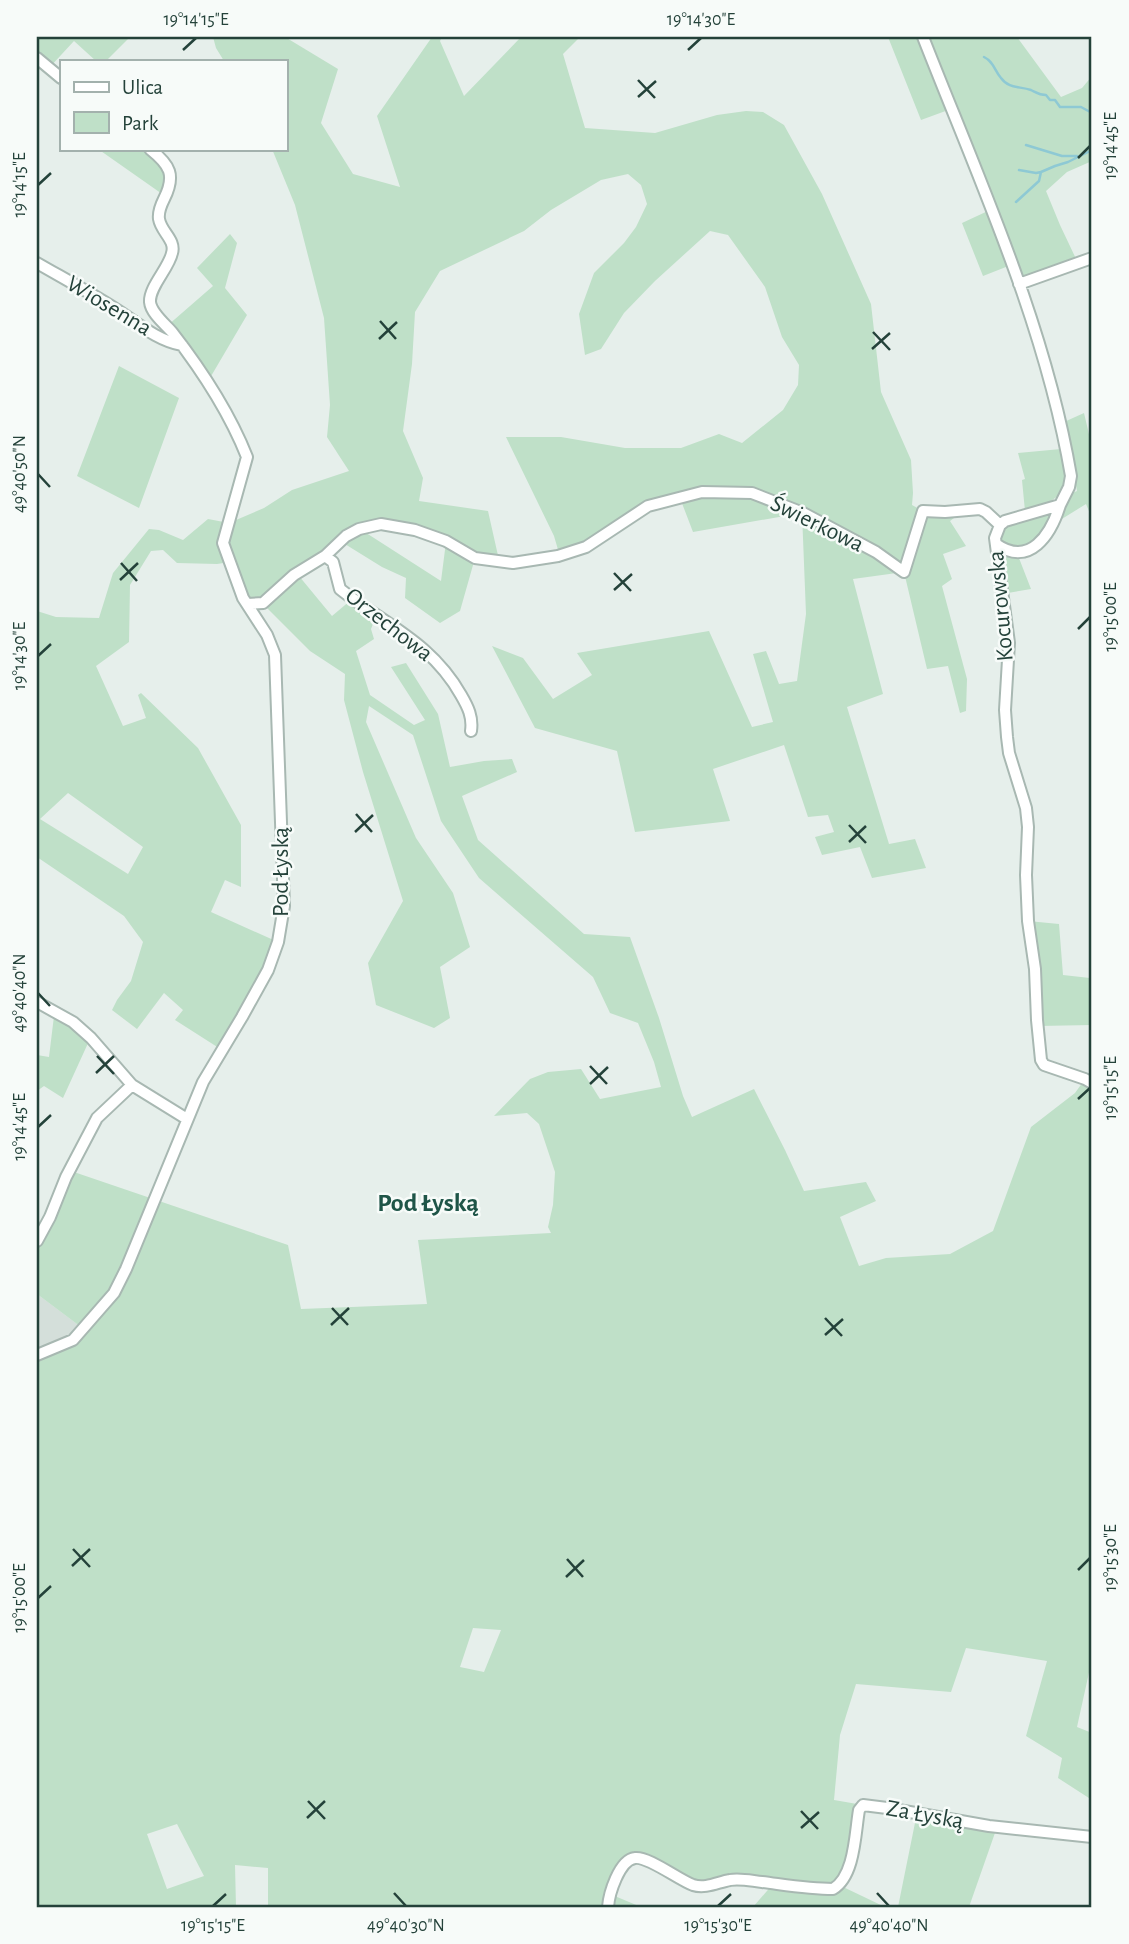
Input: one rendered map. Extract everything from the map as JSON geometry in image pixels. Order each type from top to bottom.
[{"type":"street","points":[[923,37],[1018,284],[1047,368],[1074,486],[1060,505],[1043,540],[1017,553],[1008,552],[996,544]]},
{"type":"street","points":[[37,58],[60,77]]},
{"type":"street","name":"Pod Łyską","points":[[37,1355],[72,1340],[114,1293],[203,1082],[268,970],[278,942],[284,906],[275,655],[267,635],[243,598],[223,543],[247,457],[224,408],[182,345],[152,308],[150,299],[172,256],[173,246],[159,222],[158,215],[171,172],[161,157],[151,150]]},
{"type":"street","points":[[1018,284],[1092,258]]},
{"type":"street","name":"Wiosenna","points":[[37,263],[146,329],[173,344],[182,345]]},
{"type":"street","name":"Świerkowa","points":[[248,604],[263,603],[294,575],[325,556],[359,528],[381,524],[415,530],[446,541],[475,558],[513,562],[558,556],[586,547],[648,506],[702,492],[752,493],[803,513],[876,552],[904,572],[923,511],[980,509],[1000,526]]},
{"type":"street","name":"Kocurowska","points":[[1060,505],[1012,517],[1000,526],[995,538],[1009,643],[1005,710],[1007,737],[1009,753],[1026,808],[1028,827],[1028,921],[1035,969],[1041,1060],[1044,1065],[1092,1083]]},
{"type":"street","name":"Orzechowa","points":[[325,556],[333,562],[340,589],[410,637],[453,681],[471,714],[471,731]]},
{"type":"street","points":[[37,1002],[73,1022],[91,1038],[132,1085],[187,1119]]},
{"type":"street","points":[[37,1241],[97,1118],[132,1085]]},
{"type":"street","name":"Za Łyską","points":[[608,1907],[616,1877],[630,1860],[637,1857],[695,1885],[712,1885],[733,1879],[832,1889],[839,1885],[848,1871],[859,1810],[863,1805],[989,1826],[1092,1838]]},
{"type":"shaded area","points":[[37,1294],[81,1327],[68,1339],[37,1353]]},
{"type":"green space","points":[[37,37],[130,37],[107,60],[95,60],[74,41],[49,68],[37,58]]},
{"type":"green space","points":[[213,37],[285,37],[338,69],[321,123],[353,174],[400,187],[377,116],[432,37],[442,37],[440,41],[464,96],[521,37],[580,37],[563,54],[585,128],[655,133],[717,115],[746,111],[763,112],[784,125],[822,194],[871,304],[881,392],[911,460],[912,505],[923,511],[966,509],[950,521],[966,546],[943,554],[952,579],[942,586],[967,679],[966,711],[960,713],[948,666],[927,669],[904,572],[853,579],[883,694],[847,707],[889,844],[915,839],[926,868],[872,878],[860,847],[822,855],[815,837],[834,832],[828,815],[808,817],[784,745],[713,769],[730,821],[635,832],[617,751],[535,728],[492,646],[523,658],[553,699],[592,675],[577,653],[709,631],[752,727],[773,722],[753,654],[766,651],[779,684],[797,681],[806,614],[802,513],[693,532],[680,498],[648,506],[612,531],[559,553],[554,536],[506,437],[561,437],[625,448],[681,448],[719,434],[742,443],[783,410],[798,385],[799,365],[782,337],[765,287],[728,235],[710,231],[624,313],[601,349],[585,355],[579,314],[594,273],[624,243],[636,227],[647,204],[641,185],[628,174],[601,180],[551,210],[524,231],[440,271],[415,312],[412,364],[403,431],[423,478],[419,501],[488,511],[499,560],[475,558],[460,611],[440,623],[405,598],[406,578],[382,567],[340,541],[299,576],[332,616],[351,600],[376,616],[371,629],[374,639],[356,651],[370,695],[414,725],[425,720],[391,667],[406,663],[438,714],[450,767],[512,759],[517,772],[462,796],[478,840],[584,934],[630,937],[692,1117],[754,1089],[804,1191],[866,1182],[876,1201],[840,1217],[859,1266],[886,1258],[950,1254],[993,1231],[1031,1127],[1075,1093],[1085,1079],[1092,1083],[1092,1668],[1077,1727],[1092,1733],[1092,1800],[1058,1778],[1062,1758],[1026,1736],[1047,1661],[966,1648],[951,1692],[856,1684],[840,1735],[834,1800],[863,1805],[839,1885],[885,1907],[753,1907],[773,1884],[733,1879],[704,1886],[637,1857],[630,1860],[610,1894],[641,1907],[268,1907],[268,1868],[235,1865],[236,1907],[37,1907],[37,1355],[72,1340],[81,1327],[37,1294],[37,1241],[71,1171],[288,1245],[301,1309],[427,1304],[418,1240],[551,1233],[548,1227],[553,1205],[555,1172],[539,1124],[527,1113],[494,1116],[530,1079],[548,1072],[581,1069],[600,1099],[661,1087],[638,1023],[610,1013],[593,977],[479,878],[441,821],[413,735],[369,706],[366,722],[416,838],[453,893],[470,947],[440,967],[450,1018],[434,1028],[376,1005],[368,963],[403,901],[344,700],[345,674],[310,651],[263,604],[248,604],[230,562],[177,563],[163,550],[151,551],[130,585],[129,642],[96,666],[123,726],[146,718],[138,695],[141,693],[198,748],[241,825],[241,887],[225,880],[211,912],[278,942],[222,1050],[175,1020],[183,1010],[164,993],[137,1029],[112,1010],[131,981],[143,942],[124,916],[37,857],[37,611],[56,617],[99,618],[113,573],[149,529],[159,530],[183,540],[208,519],[229,523],[264,508],[292,490],[349,471],[327,437],[330,405],[324,318],[295,205],[272,150],[287,150],[287,60],[223,60]],"holes":[[[381,524],[446,542],[441,581],[360,529]],[[68,793],[143,847],[128,874],[40,819]],[[473,1628],[501,1630],[484,1672],[460,1667]],[[177,1824],[204,1876],[167,1889],[147,1834]]]},
{"type":"green space","points":[[888,37],[1017,37],[1061,97],[1082,88],[1092,76],[1092,161],[1067,172],[1046,191],[1078,263],[1019,284],[1011,265],[983,276],[962,223],[990,210],[951,109],[921,120]]},
{"type":"green space","points":[[99,150],[151,150],[167,164],[165,196]]},
{"type":"green space","points":[[230,234],[237,243],[225,288],[247,315],[207,383],[167,326],[213,286],[197,268]]},
{"type":"green space","points":[[119,366],[179,398],[139,508],[77,476]]},
{"type":"green space","points":[[1084,413],[1092,447],[1092,515],[1086,504],[1057,522],[1070,494],[1077,491],[1064,422]]},
{"type":"green space","points":[[1061,449],[1066,478],[1062,492],[1057,497],[1025,511],[1022,480],[1025,479],[1018,453]]},
{"type":"green space","points":[[1053,510],[1045,529],[1031,544],[1018,548],[1002,543],[1002,533],[1008,525]]},
{"type":"green space","points":[[996,544],[1017,553],[1031,589],[1002,594]]},
{"type":"green space","points":[[1028,921],[1059,924],[1063,975],[1090,978],[1092,970],[1092,1025],[1038,1026]]},
{"type":"green space","points":[[54,1016],[75,1028],[89,1041],[63,1098],[44,1086],[37,1091],[37,1055],[49,1057]]},
{"type":"green space","points":[[917,1813],[996,1830],[969,1907],[898,1907]]},
{"type":"waterway","points":[[984,57],[1007,84],[1046,95],[1060,107],[1081,107],[1092,113]]},
{"type":"waterway","points":[[1026,145],[1062,156],[1077,156]]},
{"type":"waterway","points":[[1016,202],[1039,181],[1041,172],[1092,150]]},
{"type":"waterway","points":[[1019,170],[1041,172]]},
{"type":"district","name":"Pod Łyską","points":[[428,1203]]}]
